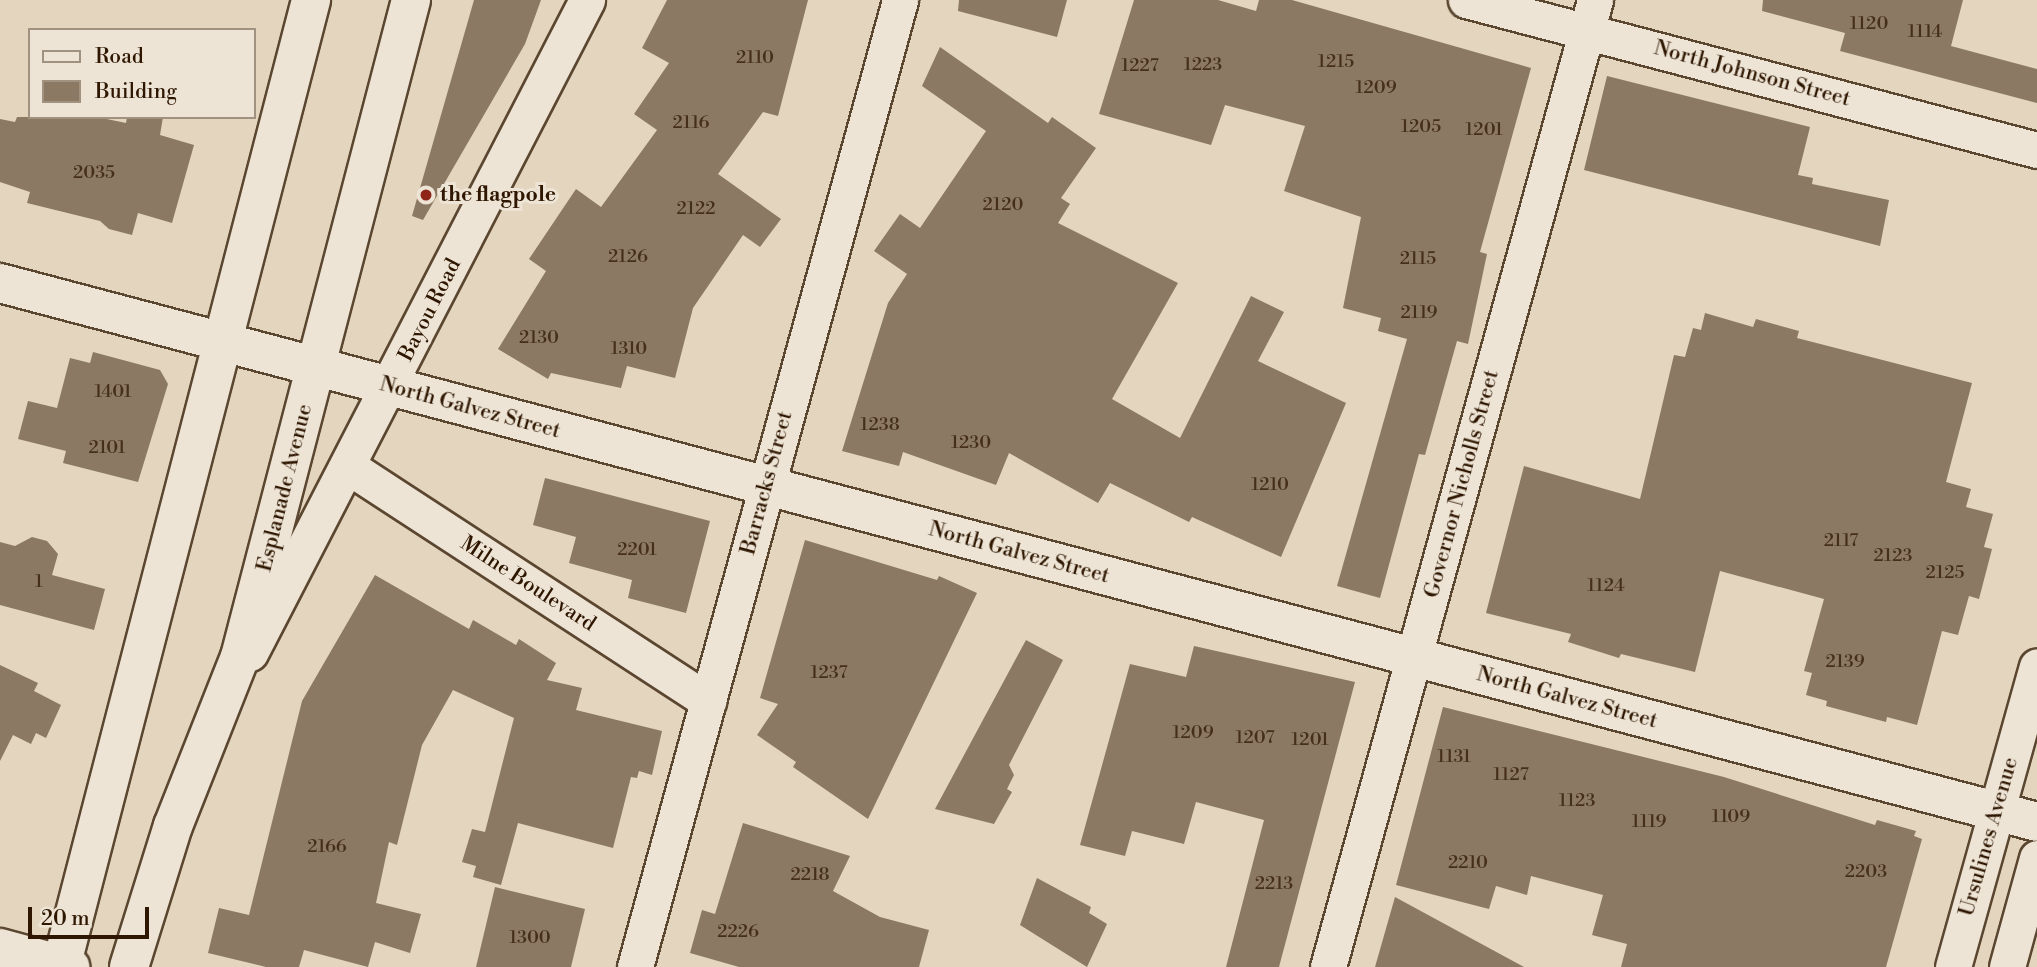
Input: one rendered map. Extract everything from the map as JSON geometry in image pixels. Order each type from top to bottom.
[{"type":"street","points":[[0,948],[65,966],[172,550],[221,342],[311,0]]},
{"type":"street","name":"Esplanade Avenue","points":[[129,967],[173,826],[229,693],[268,560],[314,366],[411,0]]},
{"type":"street","name":"Bayou Road","points":[[229,693],[391,386],[587,0]]},
{"type":"street","name":"Barracks Street","points":[[635,967],[900,0]]},
{"type":"street","name":"North Johnson Street","points":[[1466,0],[1591,15],[2037,150]]},
{"type":"street","name":"Governor Nicholls Street","points":[[1328,967],[1591,15]]},
{"type":"street","name":"North Galvez Street","points":[[0,283],[2037,822]]},
{"type":"street","name":"Milne Boulevard","points":[[349,467],[708,701]]},
{"type":"street","name":"Ursulines Avenue","points":[[1953,967],[2037,667]]},
{"type":"street","points":[[2007,967],[2037,858]]},
{"type":"building","points":[[474,0],[541,0],[525,44],[423,220],[412,216]]},
{"type":"building","points":[[667,0],[808,0],[778,116],[763,112],[718,174],[781,219],[760,247],[743,235],[693,308],[675,378],[627,366],[621,388],[551,373],[548,379],[498,349],[546,271],[529,259],[576,189],[601,207],[657,130],[634,114],[669,63],[642,48]]},
{"type":"building","points":[[959,0],[1067,0],[1057,37],[958,11]]},
{"type":"building","points":[[1134,0],[1218,0],[1256,11],[1259,0],[1292,0],[1531,68],[1480,252],[1487,254],[1468,344],[1457,341],[1425,455],[1419,454],[1380,598],[1337,586],[1407,339],[1378,331],[1381,318],[1343,308],[1361,217],[1284,191],[1305,126],[1225,105],[1211,145],[1099,114]]},
{"type":"building","points":[[1763,0],[1963,0],[1951,46],[2037,69],[2037,103],[1840,51],[1845,33],[1762,11]]},
{"type":"building","points":[[940,47],[1048,123],[1052,117],[1096,148],[1061,198],[1070,204],[1058,223],[1178,283],[1112,399],[1180,438],[1251,296],[1284,312],[1258,361],[1346,403],[1281,557],[1192,517],[1189,522],[1110,483],[1098,503],[1009,453],[996,485],[903,452],[899,466],[842,451],[888,303],[907,274],[874,251],[900,214],[920,228],[986,131],[922,86]]},
{"type":"building","points":[[1607,76],[1810,127],[1798,175],[1813,178],[1812,184],[1889,200],[1880,246],[1584,170]]},
{"type":"building","points":[[17,117],[107,119],[126,123],[127,119],[163,119],[160,135],[194,145],[172,223],[138,213],[132,235],[109,229],[100,221],[27,203],[30,192],[0,182],[0,119],[15,122]]},
{"type":"building","points":[[1705,313],[1753,327],[1756,319],[1799,331],[1797,338],[1972,383],[1946,482],[1971,489],[1966,507],[1993,514],[1984,547],[1992,549],[1979,599],[1969,596],[1958,635],[1942,631],[1917,725],[1887,717],[1886,722],[1826,706],[1827,701],[1806,695],[1812,673],[1804,671],[1824,599],[1720,571],[1695,672],[1621,654],[1619,658],[1568,642],[1571,634],[1486,613],[1524,466],[1640,499],[1674,355],[1685,357],[1693,328],[1701,330]]},
{"type":"building","points":[[93,352],[160,370],[168,384],[138,482],[63,463],[66,451],[18,439],[28,401],[57,408],[70,358],[90,363]]},
{"type":"building","points":[[545,478],[710,521],[686,613],[628,598],[632,580],[569,563],[576,537],[533,525]]},
{"type":"building","points":[[32,537],[47,541],[58,554],[52,575],[105,589],[94,630],[0,605],[0,542],[15,546]]},
{"type":"building","points":[[805,540],[937,580],[939,576],[977,593],[868,819],[793,767],[796,762],[757,735],[778,704],[760,698]]},
{"type":"building","points":[[375,575],[469,629],[473,620],[516,645],[519,639],[556,663],[547,680],[582,688],[576,710],[662,731],[652,775],[639,771],[637,778],[631,777],[613,848],[518,823],[501,885],[473,877],[476,866],[462,862],[472,829],[485,832],[514,718],[453,690],[422,745],[397,845],[389,842],[376,903],[421,914],[410,953],[375,942],[368,967],[304,950],[299,967],[266,967],[208,953],[219,908],[249,915],[302,701]]},
{"type":"building","points":[[1026,640],[1063,660],[1009,765],[1014,775],[1007,789],[1012,792],[994,824],[935,809]]},
{"type":"building","points":[[1194,646],[1355,682],[1279,967],[1226,967],[1264,820],[1196,802],[1184,844],[1132,831],[1125,856],[1080,845],[1130,664],[1186,677]]},
{"type":"building","points":[[0,665],[38,683],[34,691],[61,705],[46,738],[36,733],[31,744],[13,735],[0,761]]},
{"type":"building","points":[[1443,707],[1724,777],[1875,825],[1877,820],[1916,831],[1914,836],[1922,839],[1886,967],[1621,967],[1627,944],[1592,935],[1603,895],[1531,876],[1527,895],[1496,886],[1489,909],[1396,885]]},
{"type":"building","points":[[743,823],[850,856],[833,891],[880,917],[929,930],[919,967],[739,967],[690,953],[702,910],[715,914]]},
{"type":"building","points":[[1037,878],[1091,907],[1089,913],[1107,924],[1087,967],[1020,925]]},
{"type":"building","points":[[495,887],[585,909],[571,967],[476,967]]},
{"type":"building","points":[[1395,897],[1524,967],[1375,967]]},
{"type":"place","name":"the flagpole","points":[[426,195]]}]
